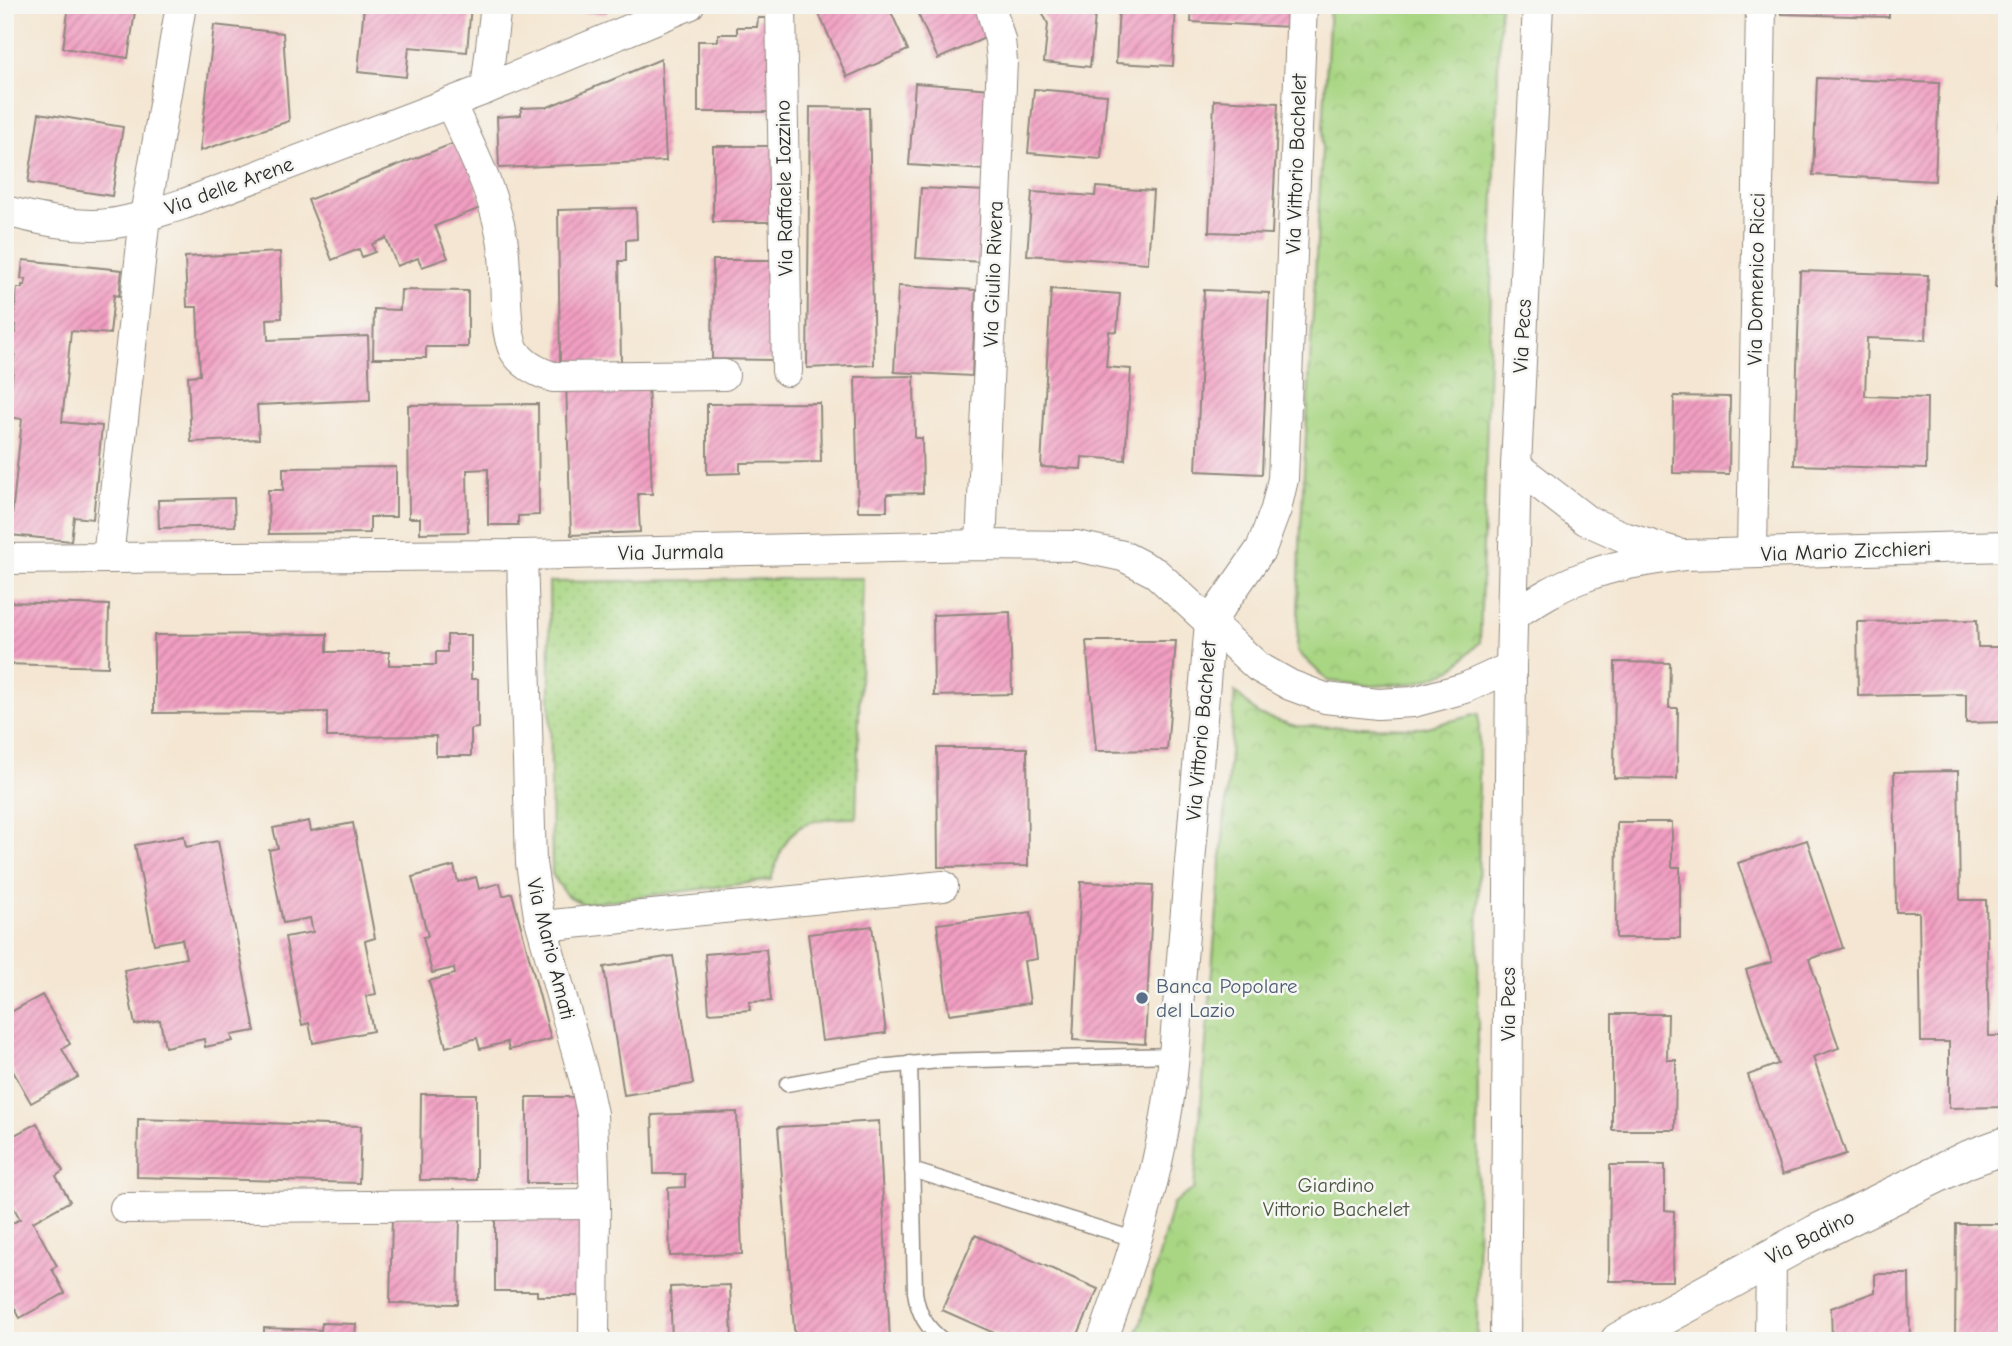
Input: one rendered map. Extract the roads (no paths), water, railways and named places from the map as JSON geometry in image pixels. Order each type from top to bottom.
[{"type":"street","points":[[5,211],[79,225],[110,224],[145,216],[181,5]]},
{"type":"street","points":[[486,89],[496,5]]},
{"type":"street","name":"Via delle Arene","points":[[108,558],[145,216],[197,199],[450,103],[689,5]]},
{"type":"street","name":"Via Raffaele Iozzino","points":[[781,5],[787,370]]},
{"type":"street","name":"Via Giulio Rivera","points":[[981,545],[1002,61],[1000,40],[990,5]]},
{"type":"street","name":"Via Vittorio Bachelet","points":[[1102,1341],[1137,1240],[1163,1142],[1174,1055],[1210,622],[1261,549],[1276,509],[1283,479],[1302,5]]},
{"type":"street","name":"Via Pecs","points":[[1506,1341],[1512,616],[1516,466],[1538,5]]},
{"type":"street","name":"Via Domenico Ricci","points":[[1752,554],[1761,5]]},
{"type":"street","points":[[450,103],[484,180],[499,223],[505,262],[510,340],[519,356],[536,371],[553,377],[724,375]]},
{"type":"street","name":"Via Mario Zicchieri","points":[[1516,466],[1586,520],[1624,537],[1685,555]]},
{"type":"street","name":"Via Jurmala","points":[[108,558],[522,555],[1065,545],[1123,556],[1156,573],[1210,622]]},
{"type":"street","name":"Via Mario Zicchieri","points":[[1512,616],[1559,587],[1585,576],[1634,563],[1685,555],[2007,546]]},
{"type":"street","name":"Via Mario Amati","points":[[522,555],[534,890],[589,1101],[595,1204],[594,1341]]},
{"type":"street","points":[[5,559],[108,558]]},
{"type":"street","points":[[1210,622],[1248,658],[1273,676],[1312,694],[1342,701],[1395,704],[1432,698],[1465,688],[1511,667]]},
{"type":"street","points":[[542,926],[943,886]]},
{"type":"street","name":"Via Badino","points":[[1619,1341],[1771,1257],[1958,1164],[2007,1145]]},
{"type":"street","points":[[125,1209],[595,1204]]},
{"type":"street","points":[[1770,1341],[1771,1257]]},
{"type":"lane","points":[[787,1084],[910,1063],[968,1059],[1174,1055]]},
{"type":"lane","points":[[910,1063],[916,1303],[928,1328],[944,1341]]},
{"type":"lane","points":[[912,1170],[1137,1240]]},
{"type":"place","name":"Banca Popolare del Lazio","points":[[1142,998]]},
{"type":"park label","name":"Giardino Vittorio Bachelet","points":[[1336,1197]]}]
